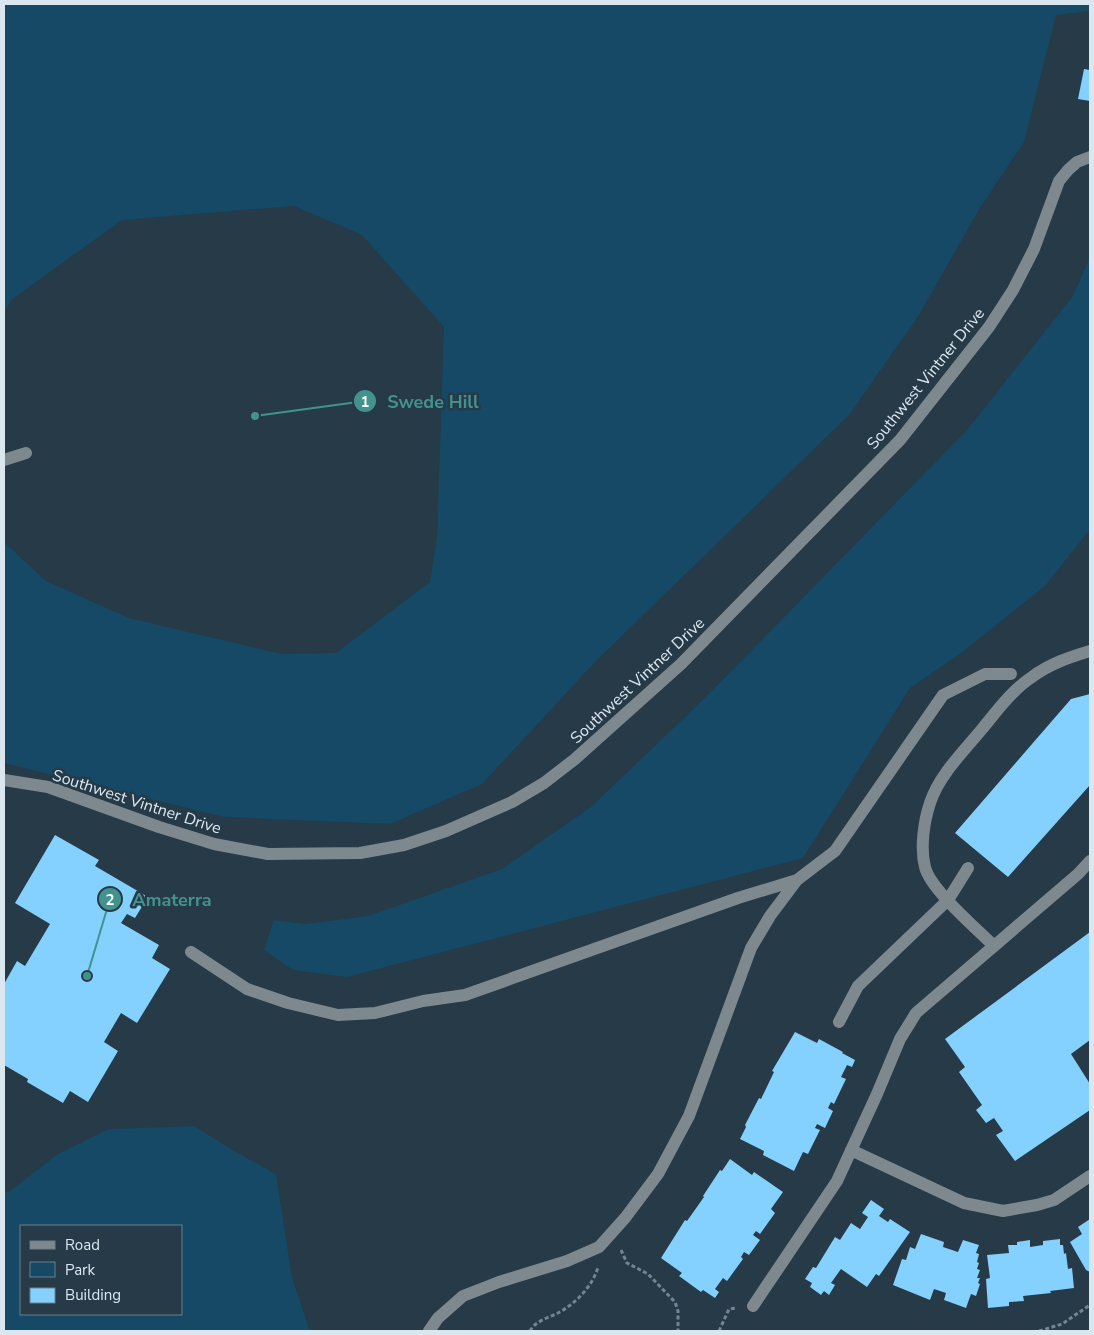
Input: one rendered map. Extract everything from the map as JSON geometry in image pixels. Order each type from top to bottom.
[{"type":"street","name":"Southwest Vintner Drive","points":[[4,780],[48,787],[159,827],[214,844],[268,854],[360,853],[404,844],[446,831],[512,802],[544,783],[575,760],[681,664],[900,440],[989,327],[1013,290],[1034,249],[1059,181],[1077,162],[1090,157]]},
{"type":"street","points":[[4,460],[26,453]]},
{"type":"street","points":[[994,946],[936,888],[925,868],[923,849],[930,802],[941,781],[1008,697],[1031,677],[1066,658],[1090,651]]},
{"type":"street","points":[[429,1331],[438,1318],[463,1296],[499,1282],[567,1262],[599,1246],[625,1218],[658,1174],[692,1108],[750,948],[770,916],[797,880],[835,851],[943,695],[985,674],[1011,674]]},
{"type":"street","points":[[754,1306],[837,1180],[900,1039],[916,1013],[1090,861]]},
{"type":"street","points":[[840,1022],[858,986],[948,900],[968,868]]},
{"type":"street","points":[[191,952],[247,989],[288,1003],[338,1015],[374,1013],[422,1001],[465,995],[738,898],[797,880]]},
{"type":"street","points":[[851,1150],[964,1203],[1003,1211],[1038,1206],[1054,1200],[1090,1176]]},
{"type":"path","points":[[614,1230],[622,1255],[627,1263],[648,1274],[675,1302],[678,1312],[678,1331]]},
{"type":"path","points":[[530,1331],[536,1323],[574,1304],[597,1272],[600,1260],[599,1246]]},
{"type":"path","points":[[1038,1331],[1062,1324],[1090,1305]]},
{"type":"path","points":[[718,1331],[729,1309],[754,1306]]},
{"type":"green space","points":[[4,4],[1090,4],[1090,11],[1056,15],[1024,142],[978,211],[919,315],[849,415],[596,661],[482,784],[390,824],[224,817],[4,763],[4,542],[46,581],[129,618],[281,654],[336,653],[430,582],[437,538],[444,327],[362,235],[294,206],[122,220],[11,300],[4,314]]},
{"type":"green space","points":[[1090,257],[1090,529],[1046,585],[961,653],[910,688],[803,858],[347,977],[293,970],[264,950],[274,920],[305,924],[368,916],[502,869],[591,807],[706,697],[967,430],[1073,296]]},
{"type":"green space","points":[[194,1126],[276,1174],[292,1278],[310,1331],[4,1331],[4,1193],[10,1191],[58,1154],[109,1129]]},
{"type":"building","points":[[1084,69],[1090,70],[1090,101],[1078,99]]},
{"type":"building","points":[[1090,694],[1090,785],[1008,877],[955,833],[1071,699]]},
{"type":"building","points":[[55,835],[99,860],[95,866],[148,897],[135,918],[127,914],[121,923],[159,945],[152,958],[170,969],[137,1023],[121,1013],[104,1042],[118,1051],[88,1102],[70,1091],[63,1103],[27,1082],[28,1079],[4,1065],[4,984],[17,961],[25,966],[50,924],[15,903]]},
{"type":"building","points":[[1090,932],[1090,1040],[1071,1054],[1090,1084],[1090,1110],[1015,1161],[996,1135],[1003,1131],[994,1118],[986,1123],[976,1110],[982,1105],[959,1072],[965,1067],[945,1039]]},
{"type":"building","points":[[795,1032],[817,1043],[819,1039],[855,1060],[852,1067],[847,1065],[841,1077],[846,1079],[834,1104],[831,1102],[828,1108],[833,1111],[825,1128],[817,1124],[815,1128],[820,1130],[808,1154],[803,1152],[794,1171],[763,1155],[764,1151],[740,1139],[746,1127],[745,1125],[759,1098],[761,1099],[774,1072],[772,1071]]},
{"type":"building","points":[[730,1159],[752,1175],[754,1172],[783,1192],[771,1209],[775,1213],[760,1234],[756,1231],[753,1235],[760,1240],[749,1255],[744,1252],[741,1257],[743,1259],[727,1281],[723,1278],[715,1289],[719,1292],[715,1298],[703,1290],[701,1292],[679,1276],[682,1273],[661,1258],[685,1220],[687,1221],[720,1170],[722,1171]]},
{"type":"building","points":[[871,1200],[884,1209],[879,1216],[888,1222],[890,1219],[910,1232],[879,1276],[876,1274],[867,1287],[841,1269],[831,1283],[835,1285],[829,1295],[824,1291],[821,1295],[810,1287],[812,1283],[805,1279],[813,1267],[816,1268],[835,1237],[840,1240],[851,1223],[860,1229],[868,1217],[862,1213]]},
{"type":"building","points":[[1090,1219],[1090,1272],[1086,1270],[1070,1242],[1082,1234],[1078,1227]]},
{"type":"building","points":[[921,1234],[944,1242],[943,1247],[958,1252],[963,1240],[979,1245],[976,1253],[979,1254],[977,1269],[980,1270],[977,1278],[980,1278],[978,1283],[980,1284],[976,1296],[971,1294],[966,1308],[944,1300],[946,1293],[934,1289],[930,1300],[893,1285],[902,1259],[906,1260],[910,1247],[915,1249]]},
{"type":"building","points":[[1060,1239],[1060,1245],[1063,1245],[1064,1254],[1066,1253],[1068,1269],[1072,1268],[1074,1288],[1023,1296],[1024,1301],[1009,1302],[1009,1306],[988,1308],[986,1279],[990,1278],[987,1255],[1009,1253],[1008,1245],[1017,1245],[1017,1242],[1030,1240],[1030,1247],[1043,1245],[1043,1241]]},
{"type":"place","name":"Swede Hill","points":[[255,416]]},
{"type":"place","name":"Amaterra","points":[[87,976]]}]
